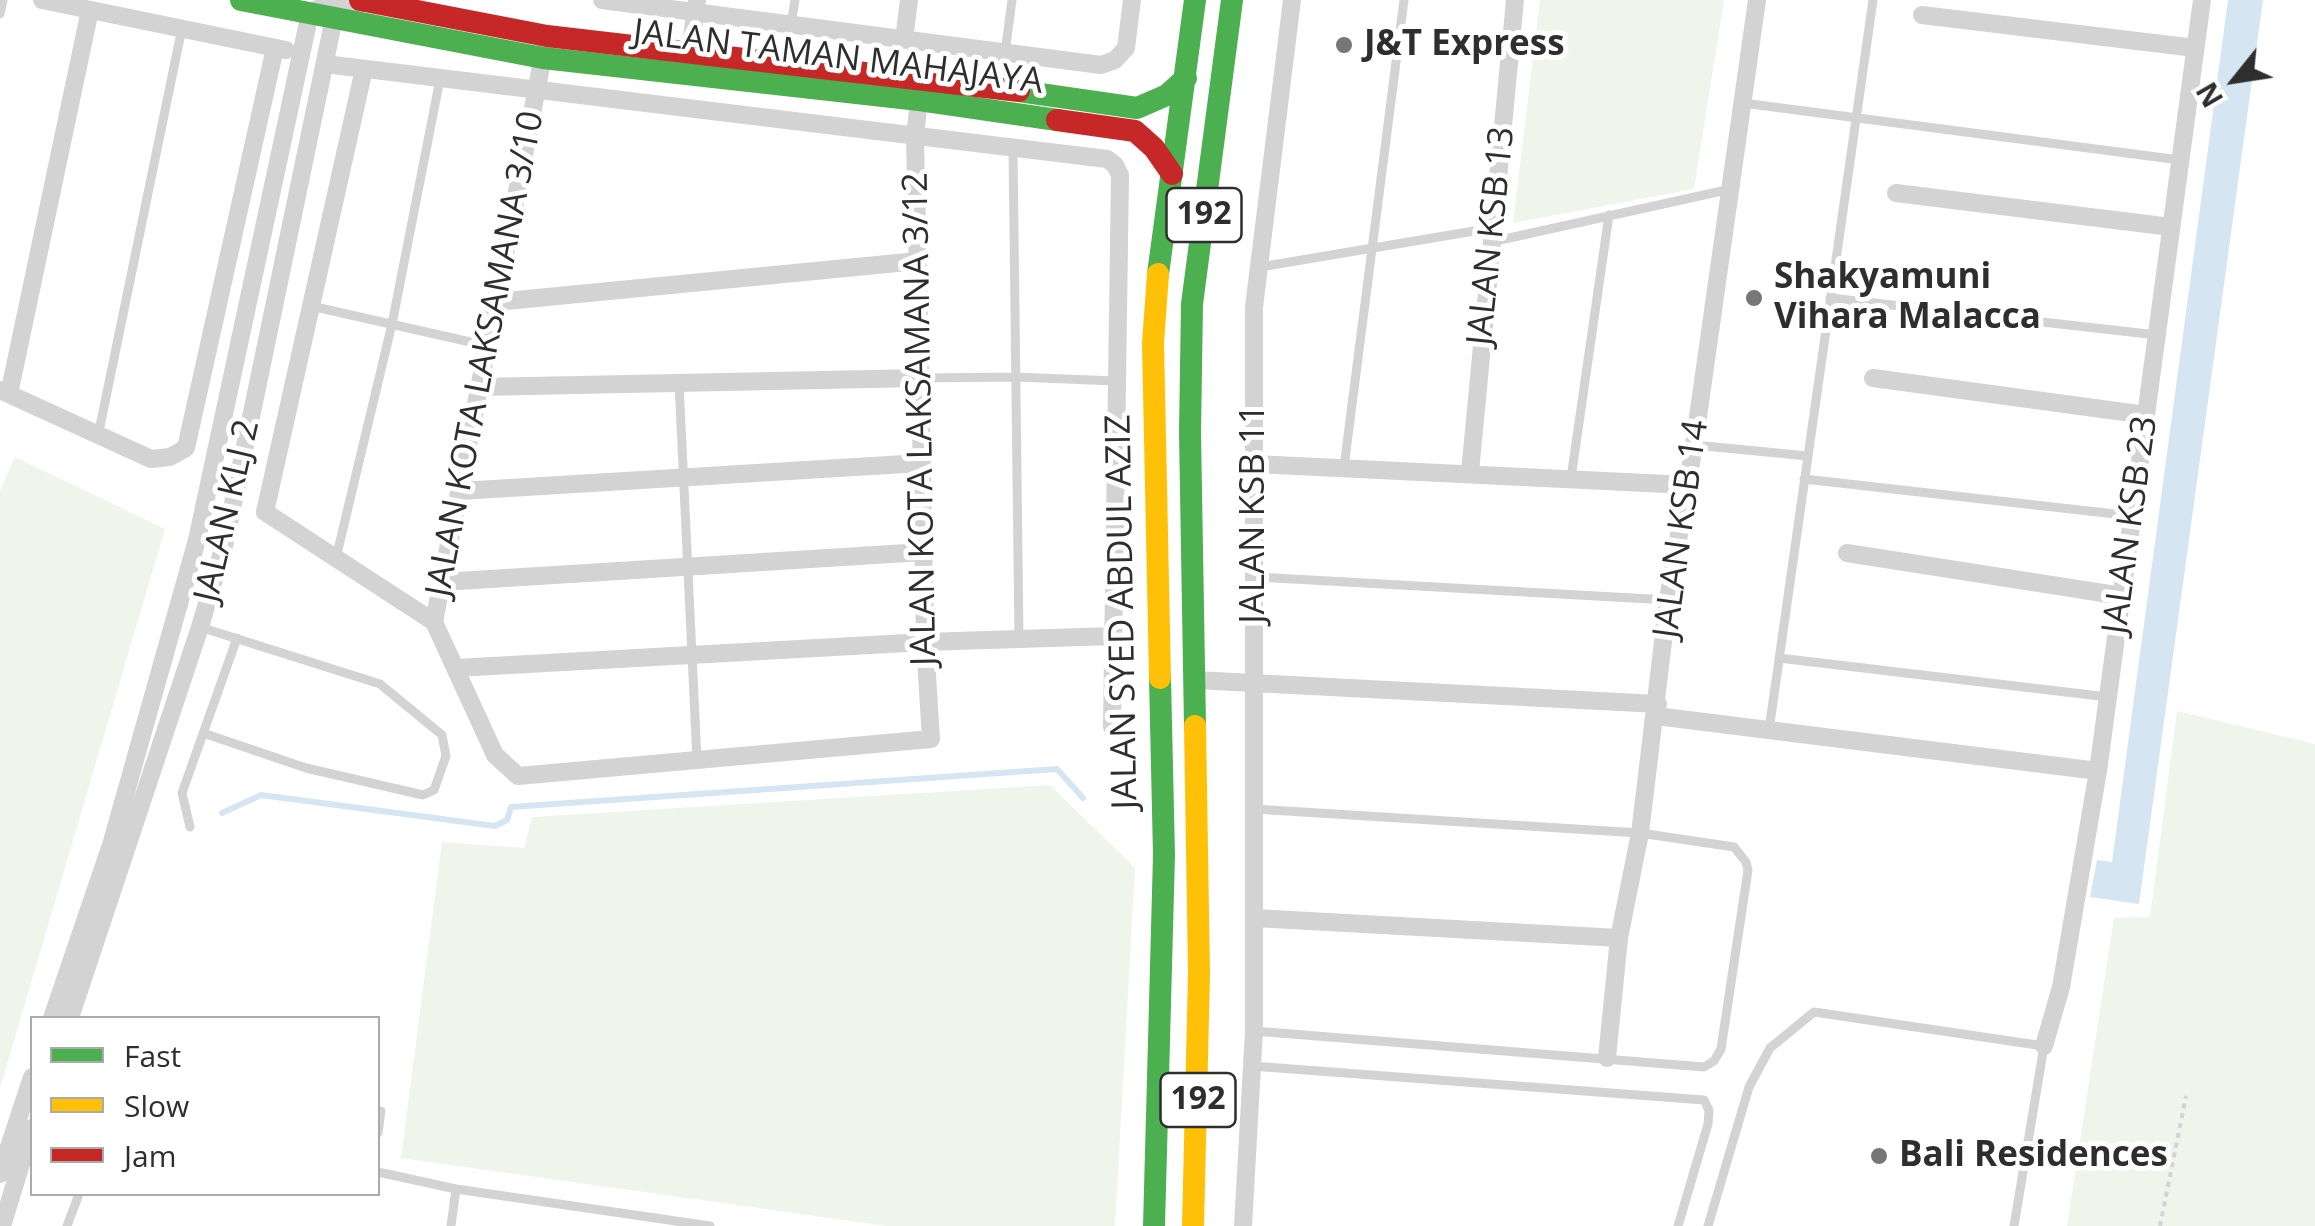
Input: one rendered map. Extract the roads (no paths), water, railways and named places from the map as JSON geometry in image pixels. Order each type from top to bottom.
[{"type":"main road","name":"JALAN TAMAN MAHAJAYA","points":[[241,0],[320,9],[545,47],[688,63],[924,78],[1136,108],[1167,95],[1186,78]]},
{"type":"main road","name":"JALAN SYED ABDUL AZIZ","points":[[1154,1226],[1163,982],[1163,838],[1153,344],[1155,300],[1195,0]]},
{"type":"main road","name":"JALAN SYED ABDUL AZIZ","points":[[1193,1226],[1198,1012],[1190,432],[1192,304],[1232,0]]},
{"type":"main road","name":"JALAN TAMAN MAHAJAYA","points":[[367,1],[545,47]]},
{"type":"main road","name":"JALAN TAMAN MAHAJAYA","points":[[688,63],[1135,131],[1154,148],[1172,174]]},
{"type":"street","points":[[42,0],[303,54]]},
{"type":"street","points":[[602,0],[696,6],[792,25],[1101,65],[1115,60],[1126,48],[1132,0]]},
{"type":"street","points":[[904,40],[909,0]]},
{"type":"street","name":"JALAN KSB 11","points":[[1243,1226],[1254,1031],[1254,307],[1292,0]]},
{"type":"street","name":"JALAN KSB 13","points":[[1470,472],[1514,0]]},
{"type":"street","name":"JALAN KSB 14","points":[[1606,1058],[1619,938],[1640,833],[1668,600],[1694,446],[1757,0]]},
{"type":"street","name":"JALAN KSB 23","points":[[2044,1046],[2061,987],[2098,771],[2202,0]]},
{"type":"street","points":[[320,9],[367,1]]},
{"type":"street","points":[[688,63],[696,6]]},
{"type":"street","name":"JALAN KLJ 2","points":[[71,1016],[119,848],[197,540],[303,54],[320,9]]},
{"type":"street","name":"JALAN KLJ 2","points":[[53,1016],[200,627],[225,542],[324,64],[320,9]]},
{"type":"street","points":[[90,10],[5,392],[152,459],[170,457],[186,448],[276,48]]},
{"type":"street","points":[[1922,15],[2195,48]]},
{"type":"street","name":"JALAN KOTA LAKSAMANA 3/10","points":[[545,47],[434,622],[495,755],[518,776],[930,739]]},
{"type":"street","points":[[324,64],[1107,159],[1115,165],[1120,176],[1112,727]]},
{"type":"street","points":[[364,69],[265,512],[434,622]]},
{"type":"street","name":"JALAN KOTA LAKSAMANA 3/12","points":[[918,100],[915,137],[930,739]]},
{"type":"street","points":[[1896,193],[2172,227]]},
{"type":"street","points":[[496,302],[918,261]]},
{"type":"street","points":[[480,387],[920,378]]},
{"type":"street","points":[[1874,378],[2146,415]]},
{"type":"street","points":[[460,492],[922,463]]},
{"type":"street","points":[[1255,464],[1687,485]]},
{"type":"street","points":[[442,582],[923,552]]},
{"type":"street","points":[[1847,553],[2122,596]]},
{"type":"street","points":[[456,668],[925,642],[1114,636]]},
{"type":"street","points":[[1195,680],[1657,710],[1768,730],[2098,771]]},
{"type":"street","points":[[1254,918],[1619,938]]},
{"type":"street","points":[[0,1174],[30,1083]]},
{"type":"street","points":[[2,1226],[30,1135]]},
{"type":"lane","points":[[0,14],[4,0]]},
{"type":"lane","points":[[792,25],[794,0]]},
{"type":"lane","points":[[1005,52],[1012,0]]},
{"type":"lane","points":[[1344,467],[1404,0]]},
{"type":"lane","points":[[1768,730],[1873,0]]},
{"type":"lane","points":[[98,436],[182,28]]},
{"type":"lane","points":[[336,558],[392,324],[440,78]]},
{"type":"lane","points":[[1742,104],[2180,160]]},
{"type":"lane","points":[[1013,150],[1019,639]]},
{"type":"lane","points":[[1258,268],[1372,246],[1493,235],[1731,188]]},
{"type":"lane","points":[[1571,478],[1609,215]]},
{"type":"lane","points":[[1830,298],[2157,335]]},
{"type":"lane","points":[[311,306],[488,346]]},
{"type":"lane","points":[[920,378],[1116,381]]},
{"type":"lane","points":[[679,383],[697,760]]},
{"type":"lane","points":[[1694,446],[1808,456]]},
{"type":"lane","points":[[1804,480],[2133,516]]},
{"type":"lane","points":[[1256,577],[1668,600]]},
{"type":"lane","points":[[200,627],[380,684],[442,735],[446,756],[434,790],[423,795],[306,768],[204,733]]},
{"type":"lane","points":[[190,827],[182,793],[237,638]]},
{"type":"lane","points":[[1779,658],[2108,697]]},
{"type":"lane","points":[[1254,809],[1640,833],[1734,847],[1748,870],[1721,1049],[1714,1061],[1704,1067],[1254,1031]]},
{"type":"lane","points":[[1708,1226],[1749,1088],[1770,1048],[1809,1014],[2044,1046],[2014,1226]]},
{"type":"lane","points":[[1252,1066],[1704,1100],[1709,1110],[1708,1124],[1678,1226]]},
{"type":"lane","points":[[380,1119],[381,1111]]},
{"type":"lane","points":[[380,1172],[456,1189],[710,1226]]},
{"type":"lane","points":[[451,1226],[456,1189]]},
{"type":"lane","points":[[67,1226],[78,1196]]},
{"type":"water","points":[[2228,0],[2263,0],[2139,904],[2090,897],[2097,860],[2112,862]]},
{"type":"waterway","points":[[222,813],[261,795],[495,826],[507,820],[511,807],[1057,769],[1083,798]]},
{"type":"place","name":"J&T Express","points":[[1344,45]]},
{"type":"place","name":"Shakyamuni Vihara Malacca","points":[[1754,298]]},
{"type":"place","name":"Bali Residences","points":[[1879,1156]]}]
